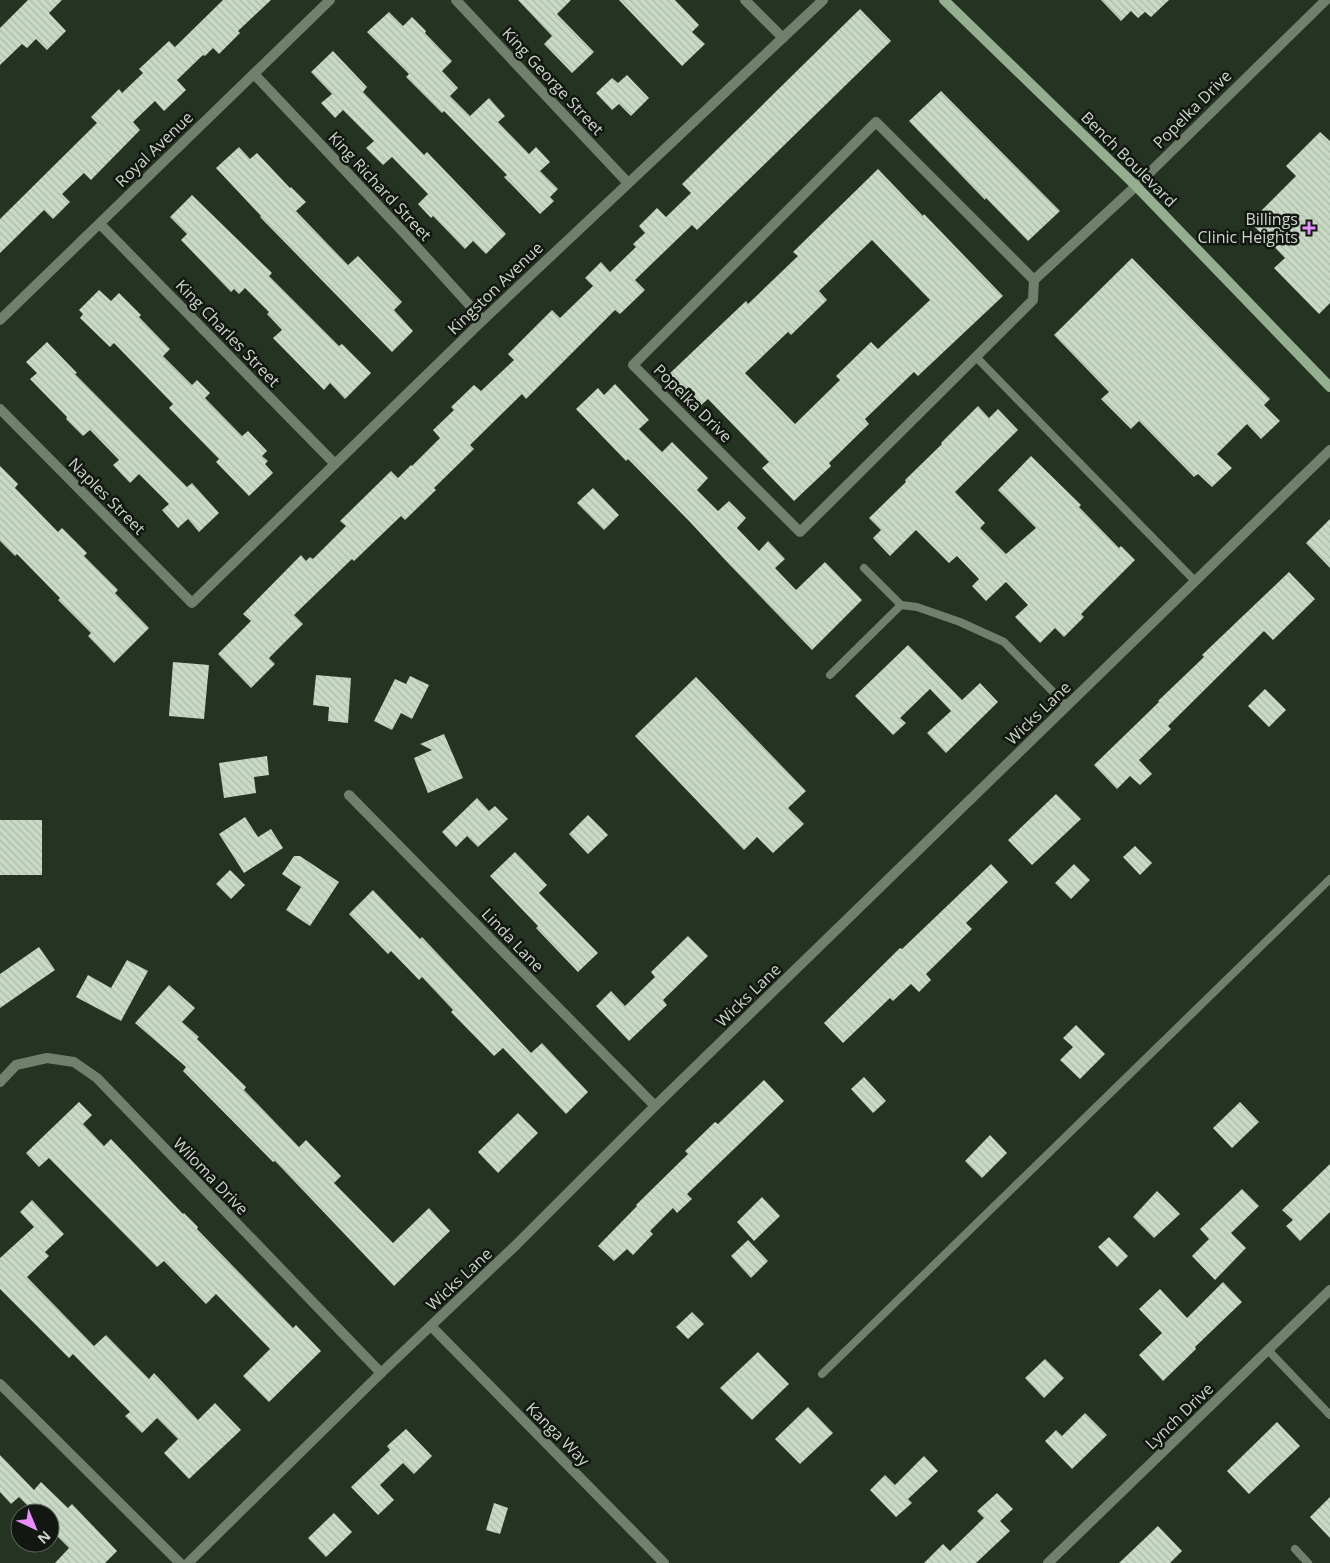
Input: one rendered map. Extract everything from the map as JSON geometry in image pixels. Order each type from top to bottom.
[{"type":"main road","name":"Bench Boulevard","points":[[944,0],[1136,186],[1330,387]]},
{"type":"street","name":"Royal Avenue","points":[[0,320],[330,0]]},
{"type":"street","name":"King George Street","points":[[456,0],[628,183]]},
{"type":"street","points":[[745,0],[783,38]]},
{"type":"street","name":"Kingston Avenue","points":[[192,603],[483,320],[823,0]]},
{"type":"street","name":"Popelka Drive","points":[[1034,280],[876,122],[633,365],[800,532],[1033,300],[1034,280],[1136,186],[1326,0]]},
{"type":"street","name":"King Richard Street","points":[[254,74],[405,234],[483,320]]},
{"type":"street","name":"King Charles Street","points":[[100,224],[336,464]]},
{"type":"street","name":"Naples Street","points":[[0,409],[192,603]]},
{"type":"street","name":"Wicks Lane","points":[[188,1563],[382,1373],[516,1246],[655,1106],[1330,450]]},
{"type":"street","name":"Linda Lane","points":[[349,795],[655,1106]]},
{"type":"street","name":"Wiloma Drive","points":[[0,1082],[16,1065],[48,1058],[74,1062],[97,1078],[382,1373]]},
{"type":"street","name":"Lynch Drive","points":[[1048,1563],[1330,1290]]},
{"type":"street","name":"Kanga Way","points":[[431,1326],[664,1563]]},
{"type":"street","points":[[0,1384],[180,1563]]},
{"type":"lane","points":[[976,357],[1195,581]]},
{"type":"lane","points":[[864,568],[901,605],[917,607],[960,622],[1004,642],[1067,706]]},
{"type":"lane","points":[[830,675],[901,605]]},
{"type":"lane","points":[[822,1374],[1330,879]]},
{"type":"lane","points":[[1268,1350],[1330,1415]]},
{"type":"lane","points":[[1295,1549],[1308,1563]]},
{"type":"building","points":[[28,0],[62,0],[49,13],[66,31],[47,50],[36,39],[27,48],[22,44],[0,65],[0,28]]},
{"type":"building","points":[[223,0],[271,0],[238,31],[240,33],[219,54],[213,48],[177,80],[186,90],[164,111],[155,101],[133,122],[140,130],[91,180],[84,173],[62,194],[70,202],[53,219],[44,210],[0,253],[0,219],[97,123],[91,117],[119,89],[122,93],[143,73],[139,69],[169,41],[175,47]]},
{"type":"building","points":[[518,0],[571,0],[557,14],[594,52],[572,73],[544,44],[552,36]]},
{"type":"building","points":[[619,0],[675,0],[699,25],[692,32],[705,44],[682,66]]},
{"type":"building","points":[[1101,0],[1169,0],[1151,17],[1145,12],[1138,18],[1131,11],[1121,21]]},
{"type":"building","points":[[860,9],[891,41],[697,230],[692,225],[635,280],[645,290],[620,314],[615,310],[526,399],[522,394],[470,445],[474,449],[434,488],[436,490],[405,520],[401,516],[354,561],[352,559],[294,615],[303,624],[269,658],[275,664],[251,688],[218,654],[251,621],[243,614],[301,555],[306,561],[310,557],[313,559],[346,526],[340,521],[391,471],[398,478],[412,466],[440,438],[433,430],[454,410],[451,407],[474,385],[481,391],[514,360],[508,354],[552,310],[560,318],[593,286],[585,278],[601,262],[610,272],[636,247],[633,244],[645,233],[639,226],[657,208],[666,217],[691,193],[682,184]]},
{"type":"building","points":[[389,12],[403,26],[412,17],[452,61],[442,71],[458,88],[450,96],[470,116],[489,98],[505,116],[498,122],[529,154],[536,147],[550,162],[540,171],[558,189],[550,197],[554,201],[540,214],[504,177],[507,175],[444,111],[442,113],[406,77],[409,74],[367,32]]},
{"type":"building","points":[[333,51],[367,87],[363,92],[424,155],[427,152],[506,234],[486,254],[473,241],[465,249],[433,216],[431,218],[418,204],[428,194],[392,157],[383,165],[366,148],[374,141],[343,110],[335,118],[321,103],[332,94],[311,72]]},
{"type":"building","points":[[627,75],[649,98],[631,116],[619,104],[612,110],[596,93],[612,78],[618,83]]},
{"type":"building","points":[[941,91],[1060,211],[1028,241],[986,198],[985,200],[909,121]]},
{"type":"building","points":[[1320,132],[1330,141],[1330,303],[1319,314],[1274,268],[1285,258],[1250,222],[1296,176],[1286,166]]},
{"type":"building","points":[[239,147],[250,159],[257,153],[306,202],[296,211],[348,265],[358,256],[402,302],[394,310],[413,331],[392,352],[260,217],[216,168]]},
{"type":"building","points":[[878,169],[1003,296],[918,376],[914,372],[865,419],[869,424],[829,463],[831,466],[794,501],[762,468],[769,462],[708,399],[698,408],[667,376],[746,301],[748,304],[798,256],[793,252]],"holes":[[[872,240],[930,300],[878,349],[871,342],[836,376],[840,380],[795,424],[745,373],[788,332],[791,335],[827,300],[819,291]]]},
{"type":"building","points":[[192,195],[272,273],[269,276],[339,346],[342,344],[371,373],[345,399],[330,383],[324,390],[273,338],[282,330],[267,314],[269,312],[245,288],[239,294],[234,289],[231,292],[181,240],[187,234],[170,217]]},
{"type":"building","points":[[1132,258],[1270,399],[1264,405],[1280,421],[1261,439],[1247,424],[1217,454],[1232,468],[1212,487],[1198,474],[1194,477],[1139,421],[1131,429],[1101,399],[1109,392],[1054,335]]},
{"type":"building","points":[[99,290],[111,301],[119,293],[170,349],[163,356],[192,385],[197,380],[210,393],[205,398],[242,436],[248,431],[267,451],[262,456],[268,461],[265,464],[273,473],[249,496],[216,462],[219,459],[169,408],[173,404],[114,343],[110,347],[80,318],[83,314],[79,310]]},
{"type":"building","points":[[47,342],[77,373],[75,374],[187,487],[192,483],[219,513],[199,532],[188,519],[178,528],[162,510],[169,504],[139,474],[130,483],[113,465],[119,460],[90,430],[83,436],[30,379],[37,373],[26,362]]},
{"type":"building","points":[[615,384],[649,420],[639,429],[662,452],[672,442],[708,478],[697,490],[718,511],[729,501],[746,518],[737,528],[759,551],[768,541],[785,559],[775,568],[796,590],[825,562],[862,600],[812,650],[690,522],[628,459],[626,461],[576,409],[598,388],[604,395]]},
{"type":"building","points":[[978,406],[989,418],[998,409],[1018,430],[955,492],[985,523],[980,528],[1006,554],[1036,528],[998,490],[1031,456],[1081,505],[1079,507],[1119,548],[1121,546],[1135,560],[1081,614],[1084,617],[1064,637],[1055,628],[1040,643],[1015,617],[1028,605],[1006,582],[986,601],[972,586],[979,579],[957,556],[949,563],[916,530],[890,556],[873,538],[881,530],[869,518]]},
{"type":"building","points":[[0,466],[18,484],[15,488],[58,532],[62,528],[87,553],[84,556],[118,590],[115,593],[149,628],[114,663],[88,636],[91,633],[58,600],[60,598],[17,554],[15,556],[0,541]]},
{"type":"building","points":[[593,488],[619,515],[604,530],[577,503]]},
{"type":"building","points":[[1330,519],[1330,568],[1306,543]]},
{"type":"building","points":[[1289,572],[1315,599],[1273,640],[1264,631],[1168,726],[1171,729],[1139,760],[1152,774],[1140,785],[1130,776],[1117,789],[1094,765],[1204,657],[1202,655]]},
{"type":"building","points":[[908,645],[962,700],[980,683],[998,702],[946,753],[927,733],[951,711],[930,689],[900,718],[906,723],[893,735],[855,696]]},
{"type":"building","points":[[173,662],[209,665],[204,719],[169,716]]},
{"type":"building","points":[[316,675],[351,678],[348,723],[328,721],[329,707],[313,705]]},
{"type":"building","points":[[410,676],[429,685],[412,719],[401,713],[392,730],[374,721],[395,679],[406,684]]},
{"type":"building","points":[[696,677],[806,791],[788,808],[804,824],[773,853],[757,837],[744,850],[635,736]]},
{"type":"building","points":[[1265,689],[1286,710],[1269,727],[1248,706]]},
{"type":"building","points":[[444,734],[463,778],[428,793],[414,758],[432,750],[420,744]]},
{"type":"building","points":[[267,756],[269,775],[254,777],[256,793],[224,798],[219,763]]},
{"type":"building","points":[[1056,794],[1081,819],[1032,865],[1008,840]]},
{"type":"building","points":[[477,798],[489,811],[495,806],[508,819],[478,847],[467,836],[456,847],[442,832]]},
{"type":"building","points":[[588,815],[608,835],[588,854],[569,834]]},
{"type":"building","points":[[245,817],[258,837],[271,829],[283,848],[244,873],[219,834]]},
{"type":"building","points":[[0,820],[42,820],[42,875],[0,875]]},
{"type":"building","points":[[1135,846],[1152,863],[1140,875],[1123,857]]},
{"type":"building","points":[[515,852],[547,885],[539,893],[598,953],[578,972],[536,928],[538,926],[490,876]]},
{"type":"building","points":[[294,856],[300,856],[339,882],[310,926],[286,910],[301,887],[282,874]]},
{"type":"building","points":[[991,864],[1008,882],[966,923],[972,929],[926,974],[931,980],[919,992],[911,984],[893,1001],[890,998],[843,1043],[824,1023],[900,948],[902,949]]},
{"type":"building","points":[[1074,864],[1090,880],[1071,899],[1055,883]]},
{"type":"building","points":[[230,870],[245,885],[231,899],[216,884]]},
{"type":"building","points":[[373,890],[420,939],[422,937],[531,1053],[542,1043],[588,1092],[566,1114],[503,1048],[494,1056],[451,1012],[453,1010],[422,977],[419,980],[391,951],[388,954],[349,914]]},
{"type":"building","points":[[688,936],[708,956],[663,1000],[667,1005],[629,1041],[596,1006],[611,991],[625,1006],[655,977],[651,972]]},
{"type":"building","points":[[39,947],[55,970],[0,1008],[0,974]]},
{"type":"building","points":[[127,960],[148,971],[121,1021],[76,997],[88,975],[111,988]]},
{"type":"building","points":[[169,985],[195,1008],[182,1022],[199,1037],[197,1039],[246,1087],[244,1090],[299,1147],[306,1140],[341,1176],[334,1183],[393,1243],[429,1208],[450,1231],[394,1286],[275,1161],[273,1162],[183,1071],[186,1067],[135,1023]]},
{"type":"building","points":[[1076,1025],[1105,1054],[1080,1079],[1060,1060],[1073,1047],[1063,1038]]},
{"type":"building","points":[[864,1077],[886,1101],[873,1113],[851,1089]]},
{"type":"building","points":[[764,1080],[784,1101],[687,1194],[692,1199],[677,1213],[673,1208],[650,1231],[653,1234],[633,1255],[627,1249],[614,1261],[598,1246],[636,1205],[688,1154],[685,1151],[715,1122],[718,1124]]},
{"type":"building","points":[[79,1102],[92,1115],[83,1124],[104,1146],[111,1139],[183,1214],[198,1227],[197,1229],[293,1328],[296,1325],[321,1351],[269,1402],[243,1376],[270,1349],[216,1294],[206,1304],[164,1261],[157,1267],[49,1158],[39,1167],[26,1153]]},
{"type":"building","points":[[1240,1102],[1259,1122],[1232,1148],[1213,1128]]},
{"type":"building","points":[[518,1113],[538,1133],[498,1173],[478,1152]]},
{"type":"building","points":[[990,1135],[1007,1153],[982,1178],[965,1161]]},
{"type":"building","points":[[1330,1164],[1330,1212],[1300,1241],[1286,1226],[1293,1220],[1282,1210]]},
{"type":"building","points":[[1242,1189],[1259,1206],[1231,1233],[1246,1248],[1215,1280],[1192,1256],[1209,1239],[1200,1229]]},
{"type":"building","points":[[1157,1191],[1180,1214],[1154,1238],[1133,1217]]},
{"type":"building","points":[[762,1197],[780,1216],[754,1241],[737,1222]]},
{"type":"building","points":[[32,1200],[64,1234],[45,1252],[49,1256],[27,1277],[94,1346],[106,1335],[149,1379],[154,1373],[198,1420],[215,1403],[241,1430],[189,1479],[164,1453],[178,1439],[157,1418],[142,1433],[125,1416],[130,1412],[73,1354],[69,1358],[0,1289],[0,1258],[34,1227],[20,1212]]},
{"type":"building","points":[[1109,1237],[1128,1256],[1117,1267],[1098,1247]]},
{"type":"building","points":[[748,1240],[768,1261],[751,1278],[731,1256]]},
{"type":"building","points":[[1223,1282],[1242,1302],[1163,1381],[1139,1355],[1162,1333],[1139,1309],[1160,1289],[1187,1318]]},
{"type":"building","points":[[692,1312],[704,1324],[688,1339],[676,1327]]},
{"type":"building","points":[[758,1352],[789,1384],[752,1420],[720,1388]]},
{"type":"building","points":[[1045,1359],[1064,1378],[1044,1398],[1025,1378]]},
{"type":"building","points":[[808,1407],[833,1433],[800,1464],[775,1439]]},
{"type":"building","points":[[1085,1413],[1107,1435],[1072,1469],[1045,1441],[1056,1430],[1062,1436]]},
{"type":"building","points":[[1277,1422],[1300,1446],[1249,1494],[1227,1471]]},
{"type":"building","points":[[406,1429],[432,1456],[414,1474],[403,1463],[380,1485],[394,1500],[378,1515],[351,1487],[390,1450],[387,1446]]},
{"type":"building","points":[[0,1455],[34,1490],[41,1482],[68,1508],[72,1504],[117,1551],[105,1563],[55,1563],[69,1548],[60,1539],[60,1503],[25,1503],[19,1497],[10,1503],[0,1492]]},
{"type":"building","points":[[924,1456],[938,1471],[908,1499],[912,1503],[896,1517],[870,1490],[885,1475],[895,1485]]},
{"type":"building","points":[[997,1493],[1013,1509],[1000,1521],[1010,1531],[976,1563],[924,1563],[943,1544],[950,1551],[984,1518],[977,1511]]},
{"type":"building","points":[[1330,1497],[1330,1538],[1310,1517]]},
{"type":"building","points":[[494,1503],[508,1508],[500,1534],[486,1530]]},
{"type":"building","points":[[334,1513],[352,1532],[326,1557],[308,1538]]},
{"type":"building","points":[[1158,1526],[1182,1551],[1170,1563],[1119,1563]]},
{"type":"place","name":"Billings Clinic Heights","points":[[1309,228]]}]
